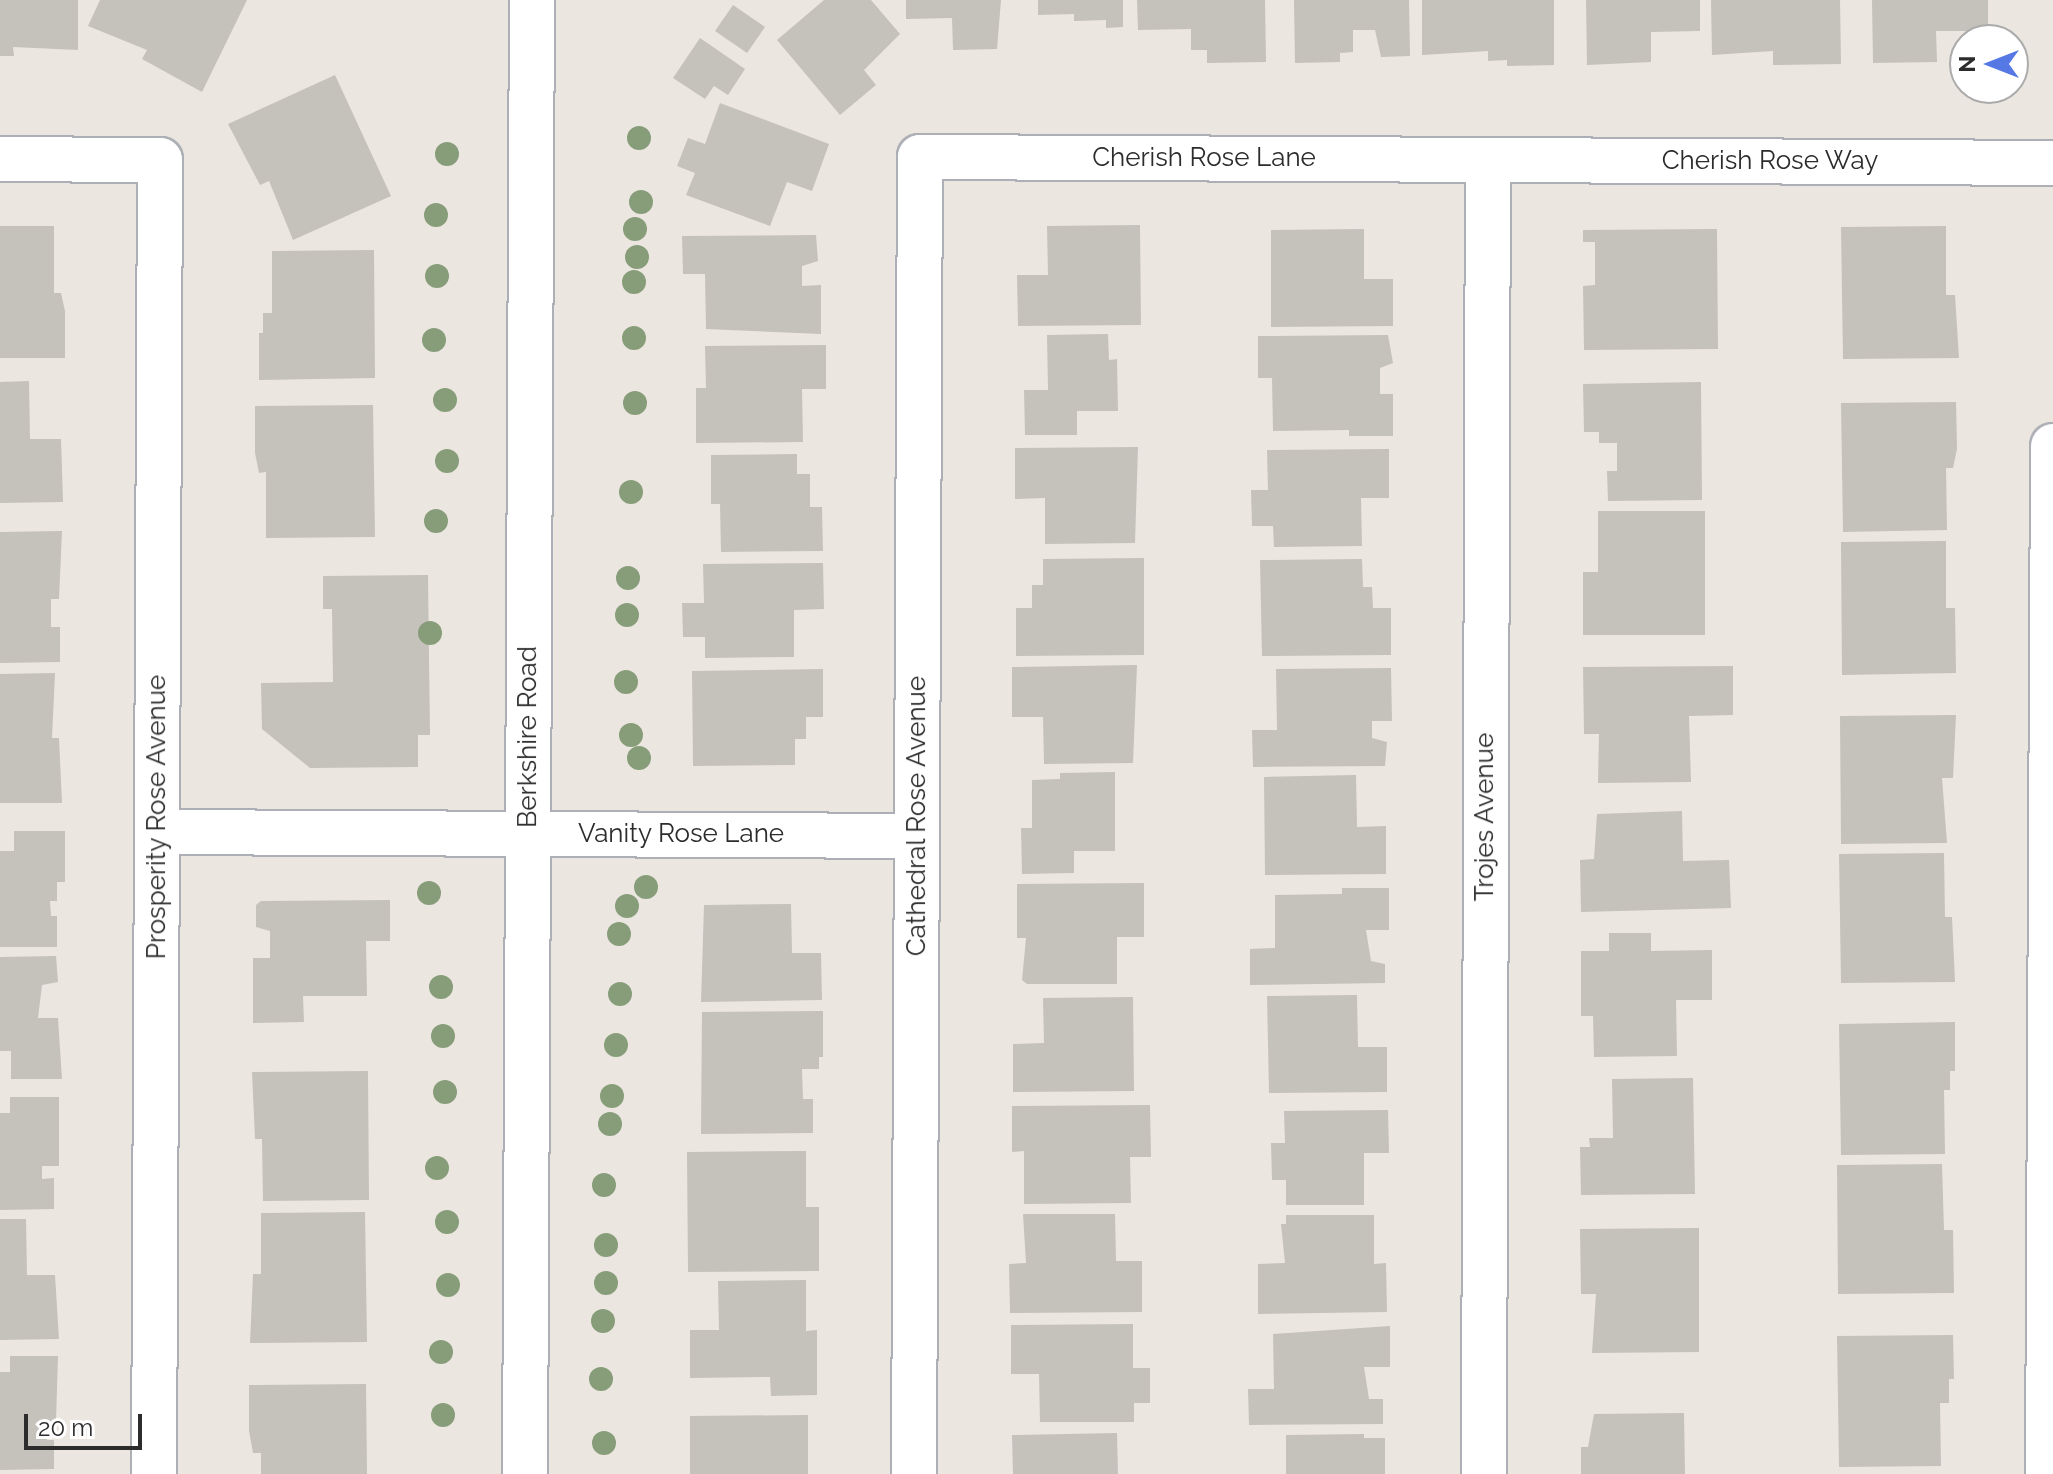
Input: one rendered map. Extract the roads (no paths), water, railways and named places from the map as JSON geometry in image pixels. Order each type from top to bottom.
[{"type":"street","name":"Berkshire Road","points":[[525,1474],[532,0]]},
{"type":"street","name":"Cherish Rose Lane","points":[[920,157],[1488,160]]},
{"type":"street","name":"Cathedral Rose Avenue","points":[[914,1474],[920,157]]},
{"type":"street","name":"Prosperity Rose Avenue","points":[[0,159],[160,160],[154,1474]]},
{"type":"street","name":"Cherish Rose Way","points":[[1488,160],[2053,163]]},
{"type":"street","name":"Trojes Avenue","points":[[1484,1474],[1488,160]]},
{"type":"street","points":[[2048,1474],[2053,446]]},
{"type":"street","name":"Vanity Rose Lane","points":[[157,832],[917,836]]}]
